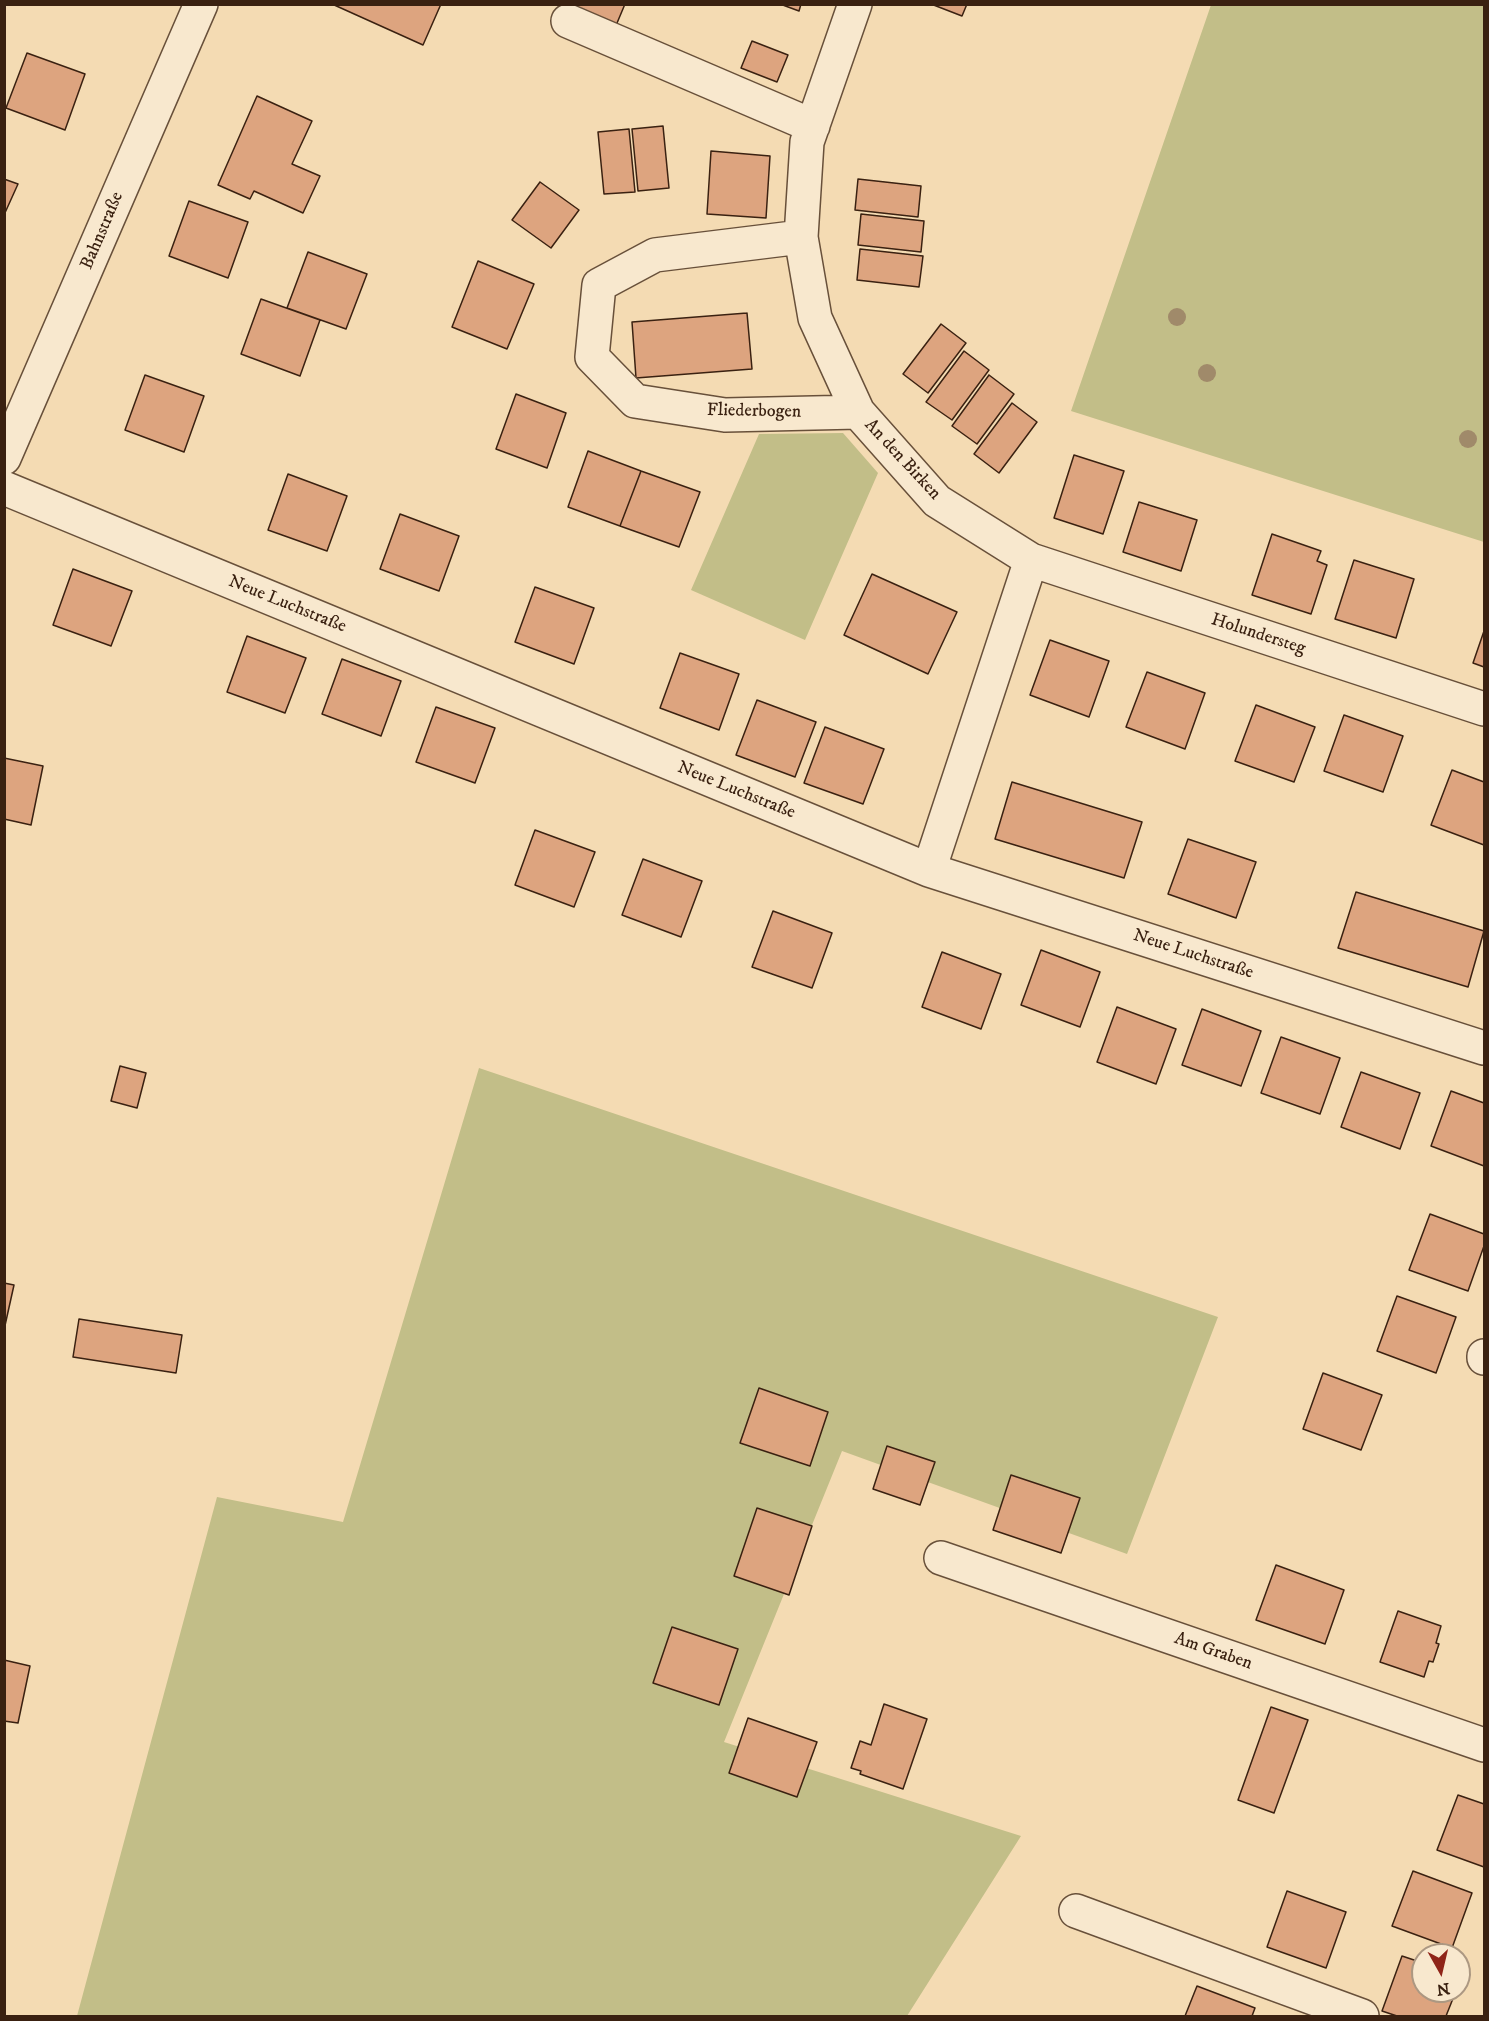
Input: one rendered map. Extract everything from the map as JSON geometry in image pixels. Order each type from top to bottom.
[{"type":"street","name":"Bahnstraße","points":[[4,458],[201,4]]},
{"type":"street","name":"An den Birken","points":[[855,4],[807,142],[801,237],[815,318],[858,412],[937,501],[1031,560]]},
{"type":"street","points":[[568,21],[813,126]]},
{"type":"street","name":"Fliederbogen","points":[[801,237],[655,255],[599,285],[592,357],[635,400],[725,415],[858,412]]},
{"type":"street","name":"Neue Luchstraße","points":[[4,488],[929,870],[1485,1048]]},
{"type":"street","points":[[929,870],[1031,560]]},
{"type":"street","name":"Holundersteg","points":[[1031,560],[1485,709]]},
{"type":"street","name":"Am Graben","points":[[941,1558],[1485,1745]]},
{"type":"street","points":[[1076,1911],[1362,2016]]},
{"type":"shaded area","points":[[1211,5],[1484,5],[1484,542],[1071,411]]},
{"type":"shaded area","points":[[843,433],[878,473],[805,640],[691,590],[759,434]]},
{"type":"shaded area","points":[[479,1068],[1218,1317],[1127,1554],[842,1451],[724,1742],[1021,1836],[907,2016],[77,2016],[217,1497],[343,1522]]},
{"type":"building","points":[[332,4],[441,4],[423,45]]},
{"type":"building","points":[[576,4],[625,4],[612,35],[571,16]]},
{"type":"building","points":[[780,4],[801,4],[799,11]]},
{"type":"building","points":[[931,4],[967,4],[962,16]]},
{"type":"building","points":[[752,41],[788,55],[777,82],[741,68]]},
{"type":"building","points":[[27,53],[85,74],[65,130],[6,108]]},
{"type":"building","points":[[257,96],[312,121],[292,164],[320,176],[303,213],[254,191],[250,199],[218,185]]},
{"type":"building","points":[[663,126],[669,188],[638,191],[632,129]]},
{"type":"building","points":[[629,129],[635,192],[604,194],[598,132]]},
{"type":"building","points":[[711,151],[770,156],[766,218],[707,214]]},
{"type":"building","points":[[4,179],[18,184],[4,215]]},
{"type":"building","points":[[858,179],[921,186],[918,217],[855,210]]},
{"type":"building","points":[[540,182],[579,210],[551,248],[512,220]]},
{"type":"building","points":[[189,201],[248,222],[228,278],[169,256]]},
{"type":"building","points":[[861,214],[924,221],[921,252],[858,245]]},
{"type":"building","points":[[860,249],[923,256],[919,287],[857,280]]},
{"type":"building","points":[[308,252],[367,274],[346,329],[287,308]]},
{"type":"building","points":[[478,261],[534,284],[507,349],[452,327]]},
{"type":"building","points":[[261,299],[320,320],[300,376],[241,354]]},
{"type":"building","points":[[747,313],[752,369],[636,378],[632,322]]},
{"type":"building","points":[[941,324],[966,343],[928,393],[903,374]]},
{"type":"building","points":[[964,351],[989,370],[952,420],[926,402]]},
{"type":"building","points":[[145,375],[204,396],[184,452],[125,430]]},
{"type":"building","points":[[989,375],[1014,394],[977,444],[952,426]]},
{"type":"building","points":[[516,394],[566,413],[547,468],[496,449]]},
{"type":"building","points":[[1012,403],[1037,422],[999,473],[974,454]]},
{"type":"building","points":[[588,451],[641,471],[620,526],[568,507]]},
{"type":"building","points":[[1074,455],[1124,471],[1103,534],[1054,518]]},
{"type":"building","points":[[641,471],[700,492],[679,547],[620,526]]},
{"type":"building","points":[[288,474],[347,496],[327,551],[268,530]]},
{"type":"building","points":[[1139,502],[1197,520],[1181,571],[1123,552]]},
{"type":"building","points":[[400,514],[459,536],[439,591],[380,569]]},
{"type":"building","points":[[1272,534],[1321,551],[1317,561],[1327,565],[1311,614],[1252,595]]},
{"type":"building","points":[[1354,560],[1414,579],[1396,638],[1335,619]]},
{"type":"building","points":[[73,569],[132,591],[111,646],[53,625]]},
{"type":"building","points":[[872,574],[957,612],[928,674],[844,635]]},
{"type":"building","points":[[535,587],[594,608],[574,664],[515,642]]},
{"type":"building","points":[[1484,631],[1484,667],[1473,663]]},
{"type":"building","points":[[247,636],[306,658],[285,713],[227,692]]},
{"type":"building","points":[[1050,640],[1109,661],[1089,717],[1030,695]]},
{"type":"building","points":[[680,653],[739,674],[719,730],[660,708]]},
{"type":"building","points":[[342,659],[401,681],[381,736],[322,714]]},
{"type":"building","points":[[1147,672],[1205,693],[1185,749],[1126,727]]},
{"type":"building","points":[[757,700],[816,722],[795,777],[736,755]]},
{"type":"building","points":[[1256,705],[1315,727],[1294,782],[1235,761]]},
{"type":"building","points":[[436,707],[495,728],[475,783],[416,762]]},
{"type":"building","points":[[1344,715],[1403,736],[1383,792],[1324,771]]},
{"type":"building","points":[[825,727],[884,749],[863,804],[804,783]]},
{"type":"building","points":[[4,758],[43,766],[31,825],[4,819]]},
{"type":"building","points":[[1452,770],[1484,782],[1484,845],[1431,825]]},
{"type":"building","points":[[1012,782],[1142,822],[1124,878],[995,839]]},
{"type":"building","points":[[535,830],[595,852],[574,907],[515,885]]},
{"type":"building","points":[[1188,839],[1256,862],[1236,918],[1168,894]]},
{"type":"building","points":[[643,859],[702,881],[681,937],[622,915]]},
{"type":"building","points":[[1356,892],[1484,931],[1468,987],[1338,948]]},
{"type":"building","points":[[773,911],[832,933],[812,988],[752,967]]},
{"type":"building","points":[[1041,950],[1100,972],[1080,1027],[1021,1005]]},
{"type":"building","points":[[942,952],[1001,974],[981,1029],[922,1007]]},
{"type":"building","points":[[1117,1007],[1176,1029],[1156,1084],[1097,1062]]},
{"type":"building","points":[[1202,1009],[1261,1031],[1241,1086],[1182,1065]]},
{"type":"building","points":[[1281,1037],[1340,1058],[1320,1114],[1261,1093]]},
{"type":"building","points":[[120,1066],[146,1073],[137,1108],[111,1101]]},
{"type":"building","points":[[1361,1072],[1420,1093],[1400,1149],[1341,1127]]},
{"type":"building","points":[[1451,1091],[1484,1103],[1484,1166],[1431,1146]]},
{"type":"building","points":[[1430,1214],[1484,1234],[1484,1246],[1468,1291],[1409,1270]]},
{"type":"building","points":[[4,1283],[14,1285],[4,1330]]},
{"type":"building","points":[[1397,1296],[1456,1317],[1436,1373],[1377,1351]]},
{"type":"building","points":[[79,1319],[182,1335],[176,1373],[73,1357]]},
{"type":"building","points":[[1323,1373],[1382,1395],[1361,1450],[1303,1429]]},
{"type":"building","points":[[759,1388],[828,1412],[810,1466],[740,1443]]},
{"type":"building","points":[[887,1446],[935,1462],[920,1505],[873,1489]]},
{"type":"building","points":[[1011,1475],[1080,1498],[1061,1553],[993,1530]]},
{"type":"building","points":[[757,1508],[812,1526],[789,1595],[734,1576]]},
{"type":"building","points":[[1276,1565],[1344,1590],[1325,1644],[1256,1620]]},
{"type":"building","points":[[1398,1611],[1441,1626],[1436,1643],[1439,1644],[1433,1662],[1429,1661],[1424,1677],[1380,1662]]},
{"type":"building","points":[[672,1627],[738,1649],[719,1705],[653,1683]]},
{"type":"building","points":[[4,1660],[30,1666],[18,1723],[4,1721]]},
{"type":"building","points":[[884,1704],[927,1719],[903,1789],[860,1774],[861,1771],[851,1768],[860,1741],[871,1745]]},
{"type":"building","points":[[1271,1707],[1308,1720],[1274,1813],[1238,1800]]},
{"type":"building","points":[[748,1718],[817,1742],[797,1797],[729,1773]]},
{"type":"building","points":[[1458,1795],[1484,1804],[1484,1867],[1437,1850]]},
{"type":"building","points":[[1413,1871],[1472,1893],[1454,1943],[1438,1943],[1392,1926]]},
{"type":"building","points":[[1287,1891],[1346,1912],[1326,1968],[1267,1947]]},
{"type":"building","points":[[1402,1956],[1411,1959],[1411,2003],[1451,2003],[1446,2016],[1397,2016],[1382,2011]]},
{"type":"building","points":[[1197,1986],[1255,2008],[1252,2016],[1185,2016]]}]
